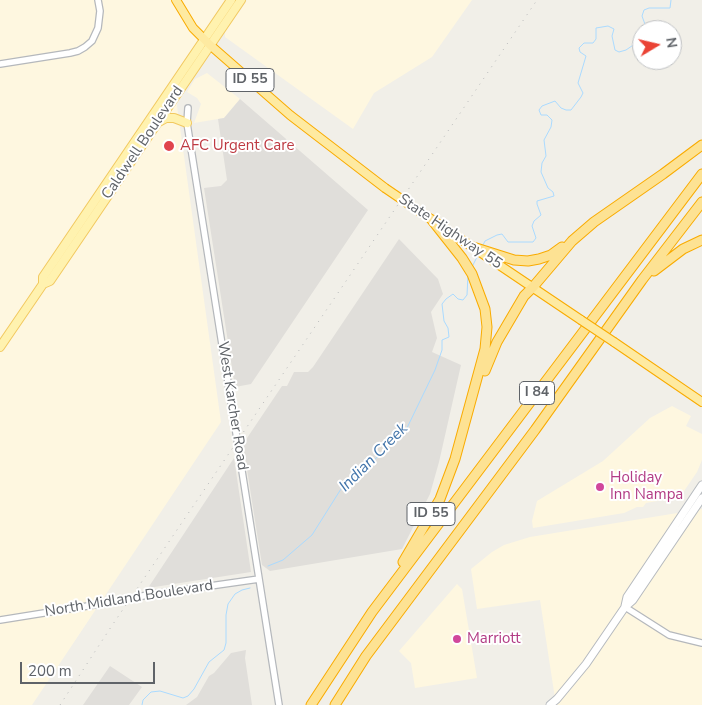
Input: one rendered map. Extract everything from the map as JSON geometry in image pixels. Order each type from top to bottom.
[{"type":"highway","name":"ID 55","points":[[176,0],[184,16],[210,45]]},
{"type":"highway","name":"State Highway 55","points":[[210,45],[290,115],[385,188],[702,402]]},
{"type":"highway","points":[[455,459],[484,372],[497,342],[524,296],[572,241],[594,222],[702,145]]},
{"type":"highway","name":"I 84","points":[[311,705],[372,612],[702,174]]},
{"type":"highway","points":[[473,247],[514,260],[539,259],[551,255],[561,249],[600,214],[641,189]]},
{"type":"highway","name":"I 84","points":[[334,705],[366,656],[535,430],[642,280],[702,202]]},
{"type":"highway","name":"ID 55","points":[[372,612],[440,499],[455,459],[485,349],[487,328],[484,309],[472,274],[432,220]]},
{"type":"highway","points":[[642,280],[683,249],[702,240]]},
{"type":"main road","name":"Caldwell Boulevard","points":[[43,284],[43,277],[231,0]]},
{"type":"main road","name":"Caldwell Boulevard","points":[[0,347],[43,284],[50,281],[241,0]]},
{"type":"main road","points":[[156,124],[166,118],[174,118],[187,123]]},
{"type":"main road","points":[[625,607],[627,597],[702,485]]},
{"type":"main road","points":[[550,705],[586,664],[625,607],[633,600],[702,498]]},
{"type":"main road","points":[[673,541],[672,536],[687,514],[687,507]]},
{"type":"street","points":[[0,64],[78,51],[92,41],[98,28],[100,11],[98,0]]},
{"type":"street","name":"West Karcher Road","points":[[188,108],[187,123],[279,705]]},
{"type":"street","name":"North Midland Boulevard","points":[[0,620],[147,595],[259,579]]},
{"type":"street","points":[[625,607],[669,635],[702,643]]},
{"type":"shaded area","points":[[0,0],[225,0],[173,77],[221,422],[32,705],[0,705]]},
{"type":"shaded area","points":[[247,0],[472,0],[432,57],[374,93],[353,129],[225,37],[225,30],[234,15],[240,11]]},
{"type":"shaded area","points":[[207,73],[240,99],[224,118],[194,123],[201,104],[197,98],[187,92],[195,79]]},
{"type":"shaded area","points":[[240,99],[368,210],[251,384],[235,387],[204,188],[221,186],[227,180],[218,119],[224,118]]},
{"type":"shaded area","points":[[399,239],[438,279],[443,294],[431,312],[437,338],[432,352],[461,365],[430,494],[402,549],[270,571],[262,565],[243,444],[282,386],[287,386],[294,372],[308,372],[313,367]]},
{"type":"shaded area","points":[[672,406],[691,416],[686,426],[702,434],[702,460],[697,472],[680,497],[646,503],[643,507],[637,507],[624,513],[533,528],[532,521],[537,501],[603,461],[650,418]]},
{"type":"shaded area","points":[[234,458],[251,572],[148,588]]},
{"type":"shaded area","points":[[702,509],[702,705],[556,705],[540,600],[477,609],[471,569],[504,545],[530,537]]},
{"type":"shaded area","points":[[457,584],[462,589],[477,678],[415,688],[411,663],[399,651]]},
{"type":"shaded area","points":[[246,650],[245,658],[252,705],[186,705],[197,697],[209,676],[214,673],[231,653]]},
{"type":"shaded area","points":[[110,666],[142,687],[129,705],[83,705]]},
{"type":"waterway","name":"Indian Creek","points":[[643,20],[642,16],[644,10],[649,8],[670,8],[671,0]]},
{"type":"waterway","name":"Indian Creek","points":[[483,245],[485,241],[502,234],[508,242],[533,242],[536,238],[532,226],[534,221],[541,215],[537,201],[554,196],[541,172],[542,163],[546,156],[544,140],[551,127],[552,120],[547,115],[541,115],[539,110],[542,106],[555,101],[561,108],[571,110],[581,97],[583,93],[578,83],[586,56],[580,52],[579,48],[584,43],[593,43],[596,39],[596,28],[608,26],[614,29],[612,36],[615,50],[619,52],[632,46]]},
{"type":"waterway","name":"Indian Creek","points":[[472,267],[478,255]]},
{"type":"waterway","name":"Indian Creek","points":[[268,566],[283,560],[312,535],[346,481],[357,476],[406,430],[435,370],[442,350],[442,340],[449,337],[448,328],[444,321],[442,304],[453,294],[458,299],[463,300],[467,295],[468,275]]},
{"type":"waterway","name":"Indian Creek","points":[[142,705],[143,700],[151,692],[160,691],[183,698],[188,696],[209,662],[224,650],[228,604],[235,594],[250,588]]},
{"type":"railway","points":[[60,705],[537,0]]},
{"type":"place","name":"AFC Urgent Care","points":[[169,146]]},
{"type":"place","name":"Holiday Inn Nampa","points":[[600,487]]},
{"type":"place","name":"Marriott","points":[[457,639]]}]
